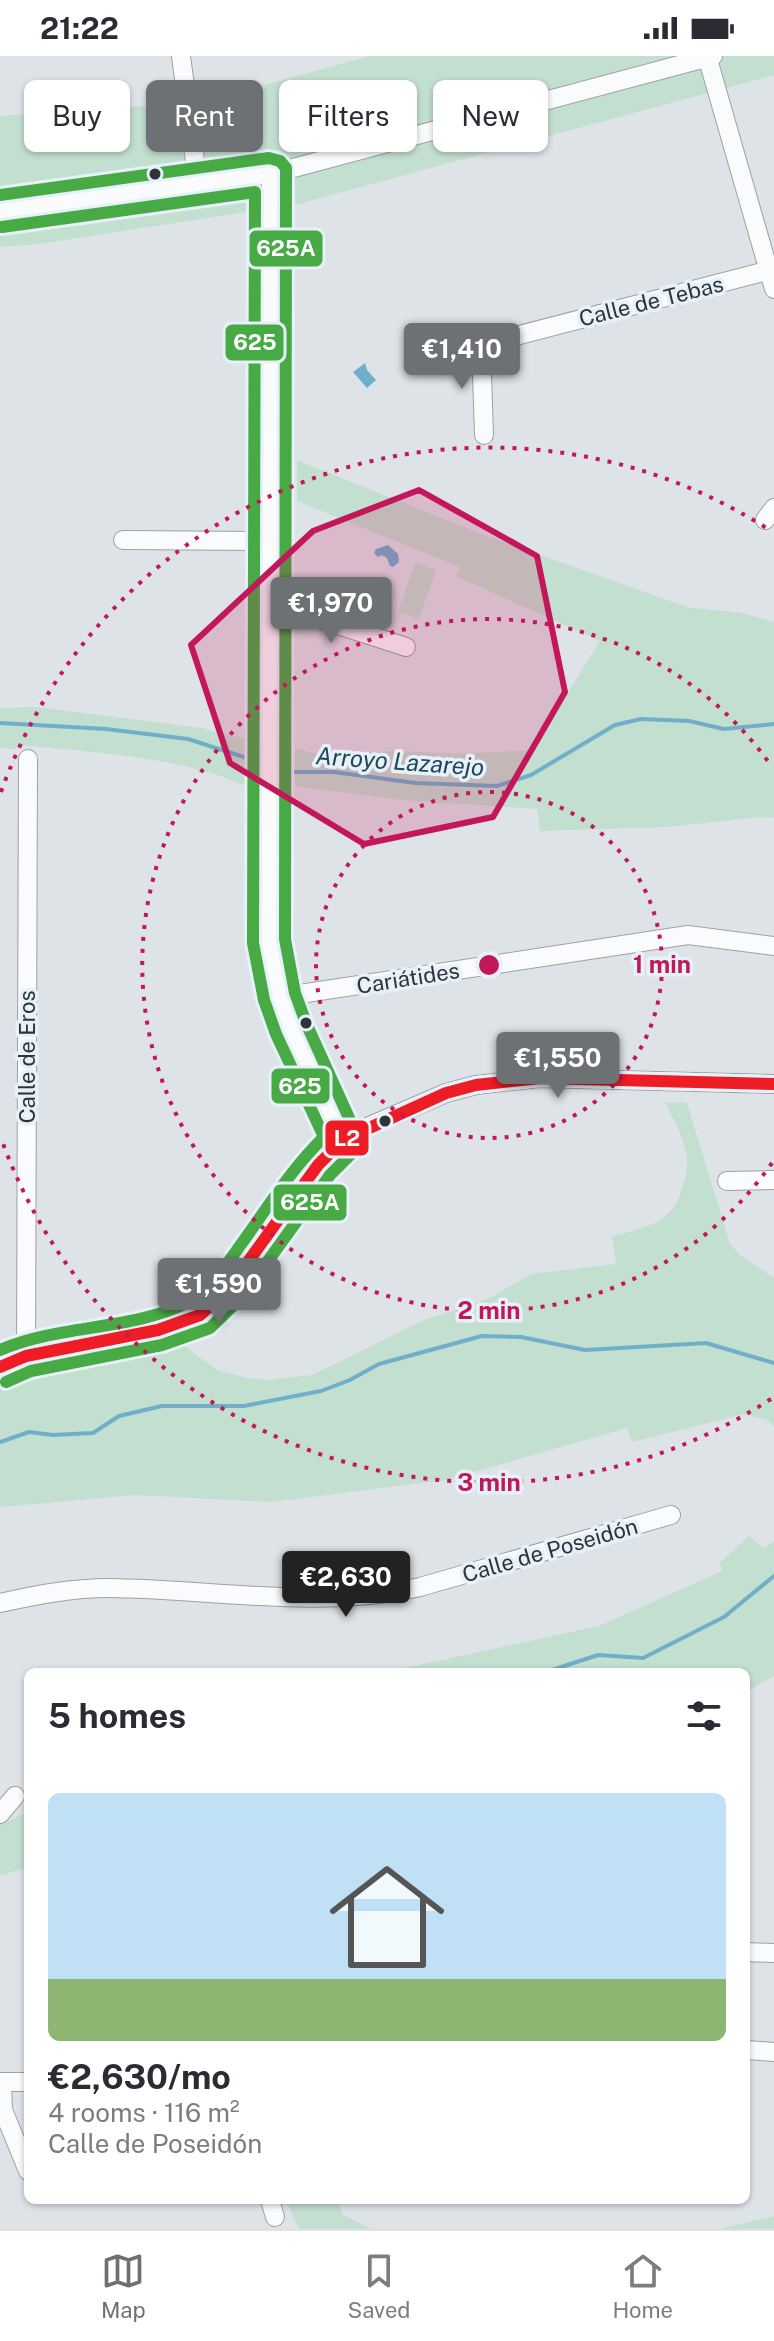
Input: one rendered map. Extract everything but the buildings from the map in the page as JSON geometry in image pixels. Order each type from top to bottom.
[{"type":"street","points":[[181,56],[198,184]]},
{"type":"street","points":[[0,211],[271,174],[709,57],[772,277]]},
{"type":"street","points":[[271,174],[269,941],[280,997],[291,1029],[343,1140]]},
{"type":"street","name":"Calle de Tebas","points":[[446,354],[772,277]]},
{"type":"street","points":[[481,345],[484,435]]},
{"type":"street","points":[[123,540],[270,541]]},
{"type":"street","points":[[270,603],[406,647]]},
{"type":"street","name":"Calle de Eros","points":[[26,1356],[28,759]]},
{"type":"street","name":"Cariátides","points":[[280,997],[688,935],[774,946]]},
{"type":"street","points":[[0,1367],[26,1356],[158,1330],[200,1315],[229,1288],[318,1165],[343,1140],[446,1093],[476,1085],[540,1078],[774,1084]]},
{"type":"street","points":[[727,1181],[774,1180]]},
{"type":"street","name":"Calle de Poseidón","points":[[0,1603],[41,1593],[106,1588],[333,1599],[381,1596],[671,1515]]},
{"type":"street","points":[[0,1814],[15,1796]]},
{"type":"street","points":[[750,1952],[774,1953]]},
{"type":"street","points":[[750,2050],[774,2052]]},
{"type":"street","points":[[24,2082],[1,2082],[3,2110],[24,2161]]},
{"type":"highlighted area","points":[[419,490],[537,556],[565,692],[493,817],[364,844],[230,763],[191,645],[313,531]]},
{"type":"green space","points":[[370,56],[774,56],[774,75],[548,136],[548,80],[433,80],[433,152],[490,152],[298,204],[39,244],[0,247],[0,116],[24,114],[24,152],[130,152],[130,107],[146,106],[146,152],[263,152],[263,85],[279,81],[279,152],[417,152],[417,80],[283,80]]},
{"type":"green space","points":[[297,460],[481,534],[690,608],[738,612],[774,622],[774,818],[667,827],[540,831],[537,809],[402,800],[295,786],[295,748],[318,755],[532,750],[600,641],[456,576],[460,567],[297,501]]},
{"type":"green space","points":[[415,563],[436,570],[419,619],[398,612]]},
{"type":"green space","points":[[36,707],[202,728],[253,741],[253,782],[248,787],[212,773],[136,757],[18,745],[15,749],[0,748],[0,708]]},
{"type":"green space","points":[[665,1102],[687,1103],[730,1244],[740,1255],[774,1278],[774,1426],[768,1420],[744,1414],[632,1442],[627,1428],[446,1480],[272,1502],[136,1495],[0,1507],[0,1388],[45,1366],[174,1338],[217,1370],[268,1380],[312,1375],[422,1321],[490,1298],[531,1274],[616,1264],[612,1236],[647,1226],[666,1216],[679,1198],[683,1185],[686,1153]]},
{"type":"green space","points":[[749,1536],[764,1548],[774,1541],[774,1676],[750,1690],[750,1668],[405,1668],[599,1626],[722,1571],[720,1563]]},
{"type":"green space","points":[[24,1814],[24,1869],[0,1875],[0,1825]]},
{"type":"green space","points":[[288,2204],[340,2204],[342,2214],[371,2229],[299,2229]]},
{"type":"green space","points":[[774,2216],[774,2229],[720,2229]]},
{"type":"water","points":[[365,363],[376,380],[367,388],[353,372]]},
{"type":"water","points":[[388,545],[398,554],[399,562],[393,567],[387,558],[374,553],[376,549]]},
{"type":"waterway","name":"Arroyo Lazarejo","points":[[294,772],[334,772],[416,783],[497,786],[531,775],[615,725],[641,719],[689,721],[724,729],[774,724]]},
{"type":"waterway","name":"Arroyo Lazarejo","points":[[0,723],[106,729],[188,739],[253,760]]},
{"type":"waterway","points":[[0,1442],[29,1432],[53,1435],[93,1433],[119,1416],[162,1406],[244,1406],[321,1391],[379,1364],[482,1336],[521,1337],[585,1350],[706,1343],[774,1363]]},
{"type":"waterway","points":[[558,1668],[598,1655],[643,1658],[724,1617],[774,1576]]},
{"type":"transit line","name":"625A","points":[[0,195],[269,158],[280,161],[286,168],[285,939],[295,993],[306,1023],[359,1140],[355,1150],[330,1175],[242,1297],[210,1328],[162,1345],[31,1371],[6,1382]]},
{"type":"transit line","name":"625","points":[[0,1350],[47,1336],[143,1318],[197,1297],[218,1276],[291,1175],[324,1137],[276,1034],[264,1000],[253,943],[255,192],[2,227]]},
{"type":"transit line","name":"L2","points":[[0,1367],[26,1356],[158,1330],[200,1315],[229,1288],[318,1165],[343,1140],[446,1093],[476,1085],[540,1078],[774,1084]]}]
